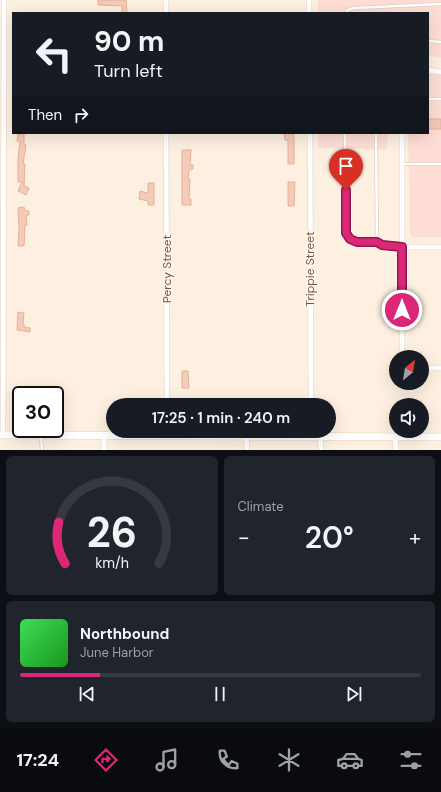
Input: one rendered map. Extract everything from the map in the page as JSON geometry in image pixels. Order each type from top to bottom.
[{"type":"street","points":[[2,436],[4,0]]},
{"type":"street","points":[[166,0],[166,12]]},
{"type":"street","points":[[309,0],[309,12]]},
{"type":"street","points":[[429,70],[441,72]]},
{"type":"street","name":"Percy Street","points":[[166,134],[167,398]]},
{"type":"street","name":"Trippie Street","points":[[310,134],[311,398]]},
{"type":"street","points":[[402,134],[402,350]]},
{"type":"street","points":[[402,247],[441,247]]},
{"type":"street","points":[[429,368],[441,368]]},
{"type":"street","points":[[64,436],[104,436],[104,450]]},
{"type":"street","points":[[336,436],[389,436]]},
{"type":"street","points":[[429,437],[441,437]]},
{"type":"street","points":[[246,438],[247,450]]},
{"type":"street","points":[[320,438],[321,450]]},
{"type":"street","points":[[396,438],[396,450]]},
{"type":"lane","points":[[347,12],[354,8],[441,4]]},
{"type":"lane","points":[[429,41],[441,42]]},
{"type":"lane","points":[[429,99],[441,99]]},
{"type":"lane","points":[[345,134],[346,233],[350,239],[357,242],[377,242],[382,245],[402,247]]},
{"type":"lane","points":[[376,134],[377,242]]},
{"type":"lane","points":[[402,164],[441,164]]},
{"type":"lane","points":[[41,438],[42,450]]},
{"type":"shaded area","points":[[318,0],[441,0],[441,58],[429,55],[429,12],[318,12]]},
{"type":"shaded area","points":[[429,74],[441,75],[441,237],[413,237],[410,234],[408,134],[429,134]]},
{"type":"shaded area","points":[[318,134],[388,134],[387,149],[318,148]]},
{"type":"building","points":[[98,0],[126,0],[127,12],[122,12],[122,6],[98,5]]},
{"type":"building","points":[[429,119],[441,119],[441,129],[429,129]]},
{"type":"building","points":[[18,134],[24,134],[24,144],[26,145],[23,164],[25,164],[24,186],[29,188],[26,195],[18,191],[22,182],[18,182],[20,141],[17,141]]},
{"type":"building","points":[[284,134],[294,134],[294,164],[288,164],[288,140],[285,140]]},
{"type":"building","points":[[182,150],[191,150],[190,165],[193,165],[193,169],[189,170],[188,179],[190,179],[189,199],[191,199],[191,205],[182,205]]},
{"type":"building","points":[[288,182],[295,182],[294,206],[288,206]]},
{"type":"building","points":[[148,183],[154,183],[154,205],[148,205],[148,201],[139,199],[140,191],[148,193]]},
{"type":"building","points":[[24,207],[25,211],[29,211],[29,215],[26,215],[27,225],[25,225],[24,246],[18,246],[18,208]]},
{"type":"building","points":[[18,312],[24,313],[24,327],[30,328],[30,332],[17,330]]},
{"type":"building","points":[[182,371],[188,371],[189,388],[182,388]]},
{"type":"route","points":[[346,190],[346,233],[350,239],[357,242],[377,242],[382,245],[402,247],[402,310]]}]
